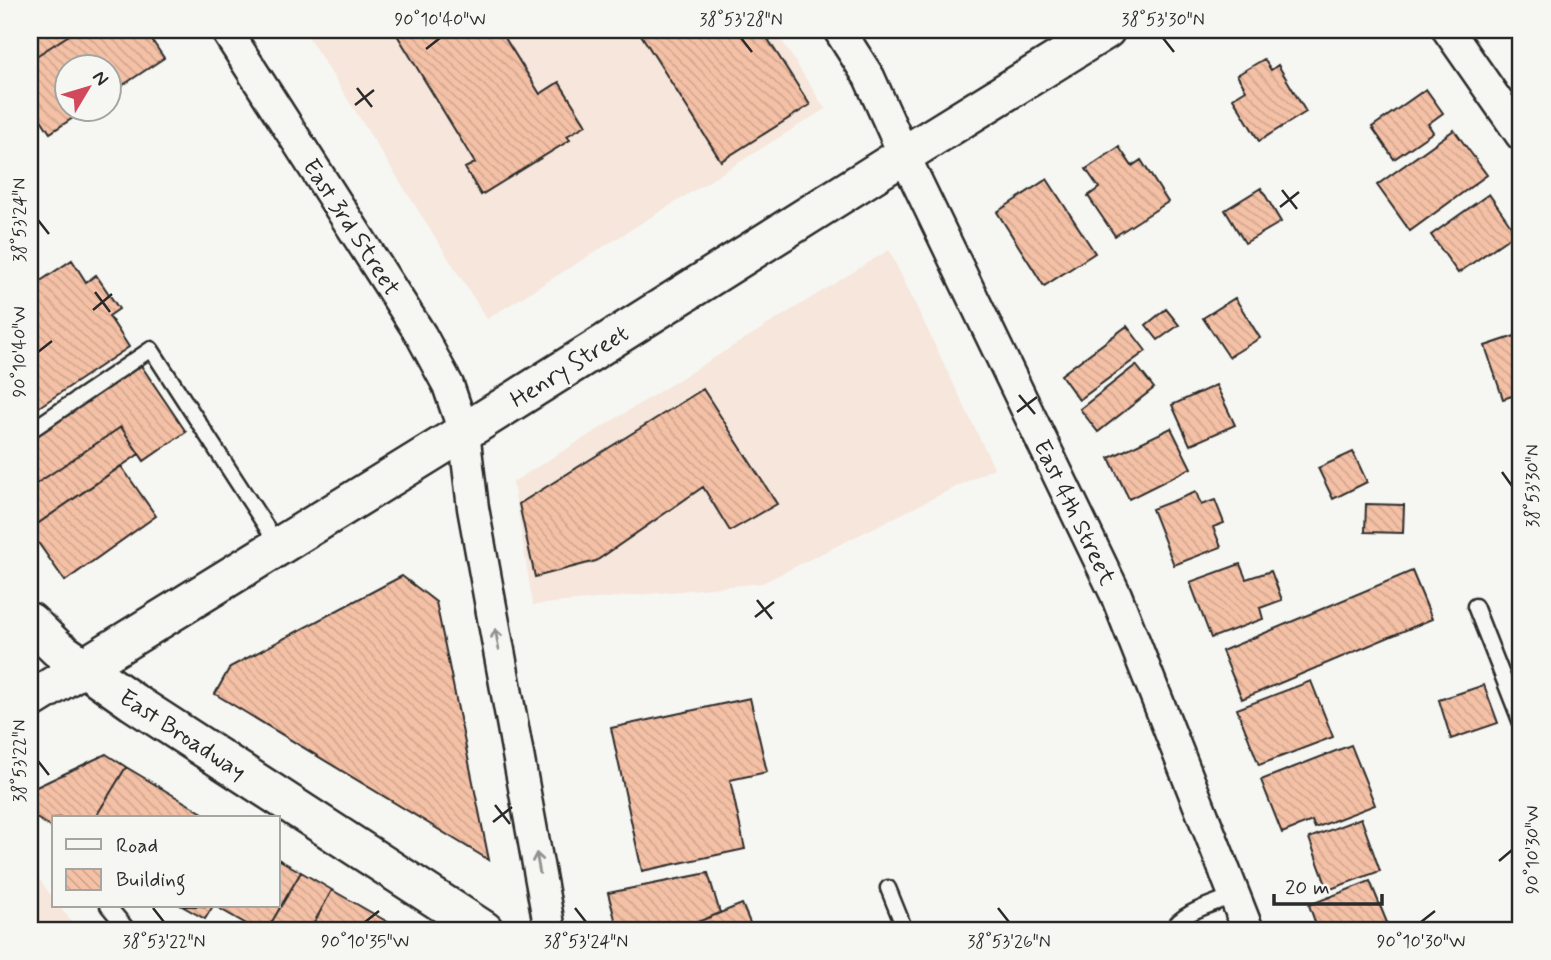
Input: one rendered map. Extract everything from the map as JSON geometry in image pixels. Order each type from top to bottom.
[{"type":"street","name":"East 3rd Street","points":[[226,30],[421,335],[448,385],[464,432],[473,508],[550,930]]},
{"type":"street","name":"East 4th Street","points":[[839,30],[869,77],[1116,595],[1248,930]]},
{"type":"street","name":"Henry Street","points":[[30,699],[464,432],[1107,30]]},
{"type":"street","points":[[1448,30],[1521,135]]},
{"type":"street","name":"East Broadway","points":[[30,622],[58,649],[133,702],[484,930]]},
{"type":"lane","points":[[30,431],[151,349],[278,546]]},
{"type":"lane","points":[[1475,606],[1521,723]]},
{"type":"lane","points":[[888,888],[905,930]]},
{"type":"lane","points":[[1172,930],[1181,918],[1235,895]]},
{"type":"lane","points":[[109,908],[128,930]]},
{"type":"shaded area","points":[[304,30],[775,30],[825,109],[487,319]]},
{"type":"shaded area","points":[[889,250],[994,468],[762,583],[533,605],[513,482]]},
{"type":"shaded area","points":[[30,867],[52,896],[52,908],[61,908],[78,930],[30,930]]},
{"type":"building","points":[[30,30],[77,30],[30,60]]},
{"type":"building","points":[[77,30],[145,30],[164,58],[122,86],[122,52],[52,52],[52,122],[67,122],[50,133],[30,103],[30,60]]},
{"type":"building","points":[[394,30],[500,30],[540,94],[559,82],[586,125],[567,136],[570,140],[481,195],[465,168],[475,163]]},
{"type":"building","points":[[638,30],[762,30],[810,105],[721,161]]},
{"type":"building","points":[[1264,59],[1271,70],[1278,65],[1306,112],[1259,141],[1233,98],[1246,90],[1237,75]]},
{"type":"building","points":[[1426,89],[1443,113],[1428,124],[1433,132],[1394,159],[1372,127]]},
{"type":"building","points":[[1454,130],[1487,175],[1410,231],[1377,185]]},
{"type":"building","points":[[1119,147],[1132,166],[1141,160],[1168,202],[1115,236],[1088,196],[1099,188],[1086,169]]},
{"type":"building","points":[[1047,179],[1095,253],[1044,286],[997,212]]},
{"type":"building","points":[[1261,188],[1281,222],[1245,243],[1225,210]]},
{"type":"building","points":[[1489,194],[1516,233],[1458,273],[1431,235]]},
{"type":"building","points":[[72,260],[86,282],[96,275],[119,309],[109,316],[129,347],[30,413],[30,288]]},
{"type":"building","points":[[1235,298],[1260,338],[1229,357],[1203,318]]},
{"type":"building","points":[[1166,309],[1179,325],[1158,340],[1146,325]]},
{"type":"building","points":[[1127,326],[1146,351],[1079,400],[1061,375]]},
{"type":"building","points":[[1521,334],[1521,393],[1503,399],[1485,346]]},
{"type":"building","points":[[138,361],[186,432],[144,461],[121,427],[30,488],[30,435]]},
{"type":"building","points":[[1136,365],[1154,388],[1098,432],[1080,409]]},
{"type":"building","points":[[1216,385],[1235,425],[1190,445],[1172,405]]},
{"type":"building","points":[[703,389],[777,504],[730,531],[703,487],[596,561],[535,577],[519,504]]},
{"type":"building","points":[[121,427],[139,454],[30,529],[30,488]]},
{"type":"building","points":[[1171,428],[1191,468],[1129,499],[1109,458]]},
{"type":"building","points":[[1353,452],[1367,482],[1333,499],[1318,468]]},
{"type":"building","points":[[121,466],[156,516],[65,581],[30,529]]},
{"type":"building","points":[[1196,492],[1201,505],[1215,500],[1224,523],[1213,527],[1221,547],[1174,565],[1152,509]]},
{"type":"building","points":[[1366,504],[1404,505],[1403,533],[1365,532]]},
{"type":"building","points":[[1240,564],[1246,579],[1271,571],[1282,600],[1260,608],[1263,619],[1211,638],[1190,582]]},
{"type":"building","points":[[1412,571],[1432,619],[1242,699],[1222,651]]},
{"type":"building","points":[[402,576],[436,602],[489,860],[215,694],[230,667]]},
{"type":"building","points":[[1311,681],[1333,737],[1259,765],[1237,709]]},
{"type":"building","points":[[1484,685],[1498,723],[1451,739],[1439,700]]},
{"type":"building","points":[[750,698],[767,772],[730,780],[745,849],[642,871],[611,728]]},
{"type":"building","points":[[1351,745],[1375,805],[1315,828],[1312,821],[1282,833],[1261,780]]},
{"type":"building","points":[[106,754],[126,767],[96,816],[52,816],[52,828],[30,814],[30,790]]},
{"type":"building","points":[[126,767],[208,816],[96,816]]},
{"type":"building","points":[[1361,818],[1380,871],[1328,890],[1309,838]]},
{"type":"building","points":[[280,860],[301,872],[280,908]]},
{"type":"building","points":[[301,872],[332,890],[310,930],[267,930]]},
{"type":"building","points":[[708,873],[720,913],[678,930],[618,930],[608,893]]},
{"type":"building","points":[[1370,881],[1390,930],[1318,930],[1309,905]]},
{"type":"building","points":[[332,890],[393,925],[390,930],[310,930]]},
{"type":"building","points":[[742,904],[753,930],[678,930],[720,913]]},
{"type":"building","points":[[186,908],[212,908],[205,919]]},
{"type":"building","points":[[218,908],[280,908],[267,930],[257,930]]}]
